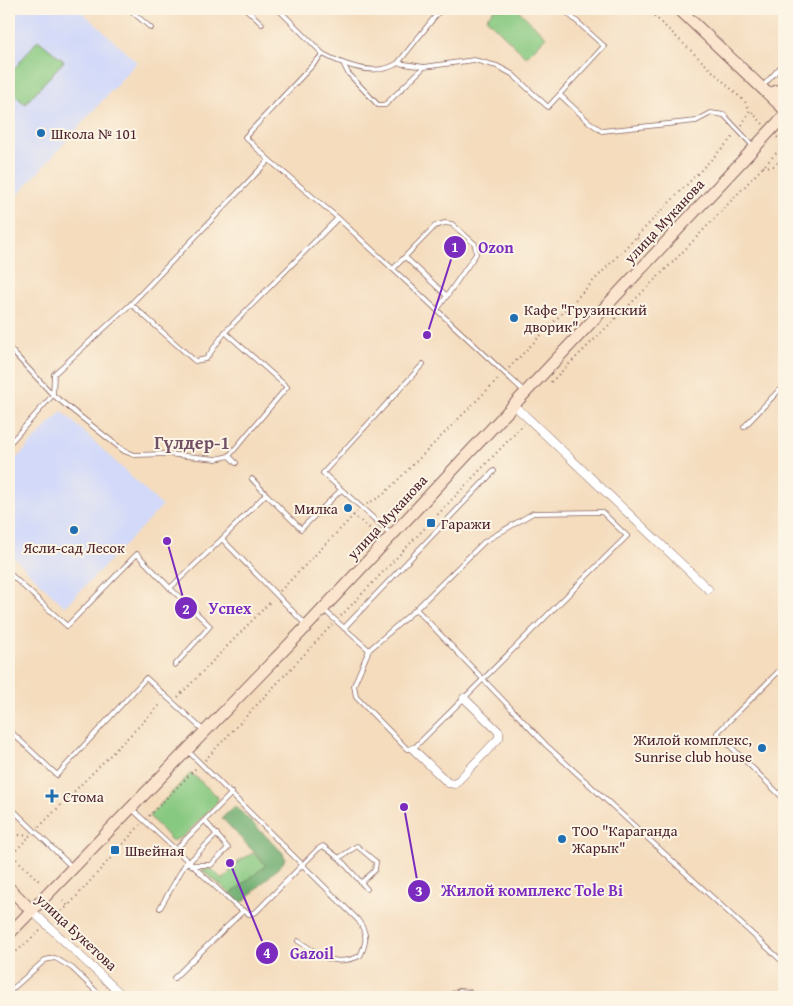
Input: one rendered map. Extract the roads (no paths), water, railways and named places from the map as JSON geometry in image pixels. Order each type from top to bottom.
[{"type":"main road","points":[[679,9],[784,109]]},
{"type":"main road","points":[[765,91],[784,88]]},
{"type":"main road","name":"улица Муканова","points":[[9,934],[307,626],[784,116]]},
{"type":"main road","name":"улица Букетова","points":[[9,888],[32,910]]},
{"type":"street","points":[[513,404],[708,589]]},
{"type":"street","points":[[414,749],[448,783],[455,784],[499,738],[499,732],[464,698]]},
{"type":"street","name":"улица Букетова","points":[[32,910],[124,997]]},
{"type":"lane","points":[[129,9],[151,28]]},
{"type":"lane","points":[[246,9],[262,24]]},
{"type":"lane","points":[[278,9],[323,54],[344,65],[368,69],[392,67],[398,63],[441,9]]},
{"type":"lane","points":[[433,9],[438,13]]},
{"type":"lane","points":[[398,63],[424,67],[474,60],[497,66],[512,74],[548,107],[604,46],[563,9]]},
{"type":"lane","points":[[323,54],[245,137],[269,160],[338,218],[525,392]]},
{"type":"lane","points":[[765,91],[784,63]]},
{"type":"lane","points":[[344,65],[348,73],[378,105],[385,105],[424,67]]},
{"type":"lane","points":[[560,96],[602,131],[696,121],[712,114],[724,115],[754,147]]},
{"type":"lane","points":[[9,444],[53,395],[54,374],[130,304],[269,160]]},
{"type":"lane","points":[[130,304],[195,361],[206,359],[225,332],[338,218]]},
{"type":"lane","points":[[393,269],[435,226],[445,222],[452,224],[475,244],[476,254],[436,310]]},
{"type":"lane","points":[[405,257],[447,296]]},
{"type":"lane","points":[[9,348],[53,395],[124,451],[134,455],[166,454],[216,459],[229,456],[287,387],[225,332]]},
{"type":"lane","points":[[391,534],[323,473],[423,364]]},
{"type":"lane","points":[[744,427],[784,386]]},
{"type":"lane","points":[[229,456],[236,463]]},
{"type":"lane","points":[[344,628],[494,471]]},
{"type":"lane","points":[[252,479],[301,529],[341,490]]},
{"type":"lane","points":[[170,588],[266,494]]},
{"type":"lane","points":[[602,512],[627,536],[414,749],[407,749],[356,697],[354,685],[369,650],[416,609],[484,542],[533,513],[602,512]]},
{"type":"lane","points":[[222,539],[307,626]]},
{"type":"lane","points":[[9,574],[67,626],[137,554],[210,626],[174,666]]},
{"type":"lane","points":[[323,609],[369,650]]},
{"type":"lane","points":[[416,609],[546,745],[784,963]]},
{"type":"lane","points":[[784,666],[717,733],[784,799]]},
{"type":"lane","points":[[9,730],[57,775],[146,678],[205,732]]},
{"type":"lane","points":[[187,749],[358,920],[364,929],[367,942],[360,956],[349,961],[334,962],[298,941]]},
{"type":"lane","points":[[175,850],[232,793]]},
{"type":"lane","points":[[9,806],[73,867]]},
{"type":"lane","points":[[130,808],[188,863],[243,911],[249,914],[256,912],[323,846],[339,858],[367,888]]},
{"type":"lane","points":[[188,863],[211,865],[228,848],[205,821]]},
{"type":"lane","points":[[160,908],[188,863],[216,834]]},
{"type":"lane","points":[[339,858],[352,847],[357,846],[376,862],[375,870],[361,883]]},
{"type":"lane","points":[[174,978],[243,911]]},
{"type":"lane","points":[[9,992],[45,960],[55,958],[72,968],[102,997]]},
{"type":"lane","points":[[446,997],[459,991],[470,992],[474,997]]},
{"type":"place","name":"Школа № 101","points":[[41,133]]},
{"type":"place","name":"Кафе \"Грузинский дворик\"","points":[[514,318]]},
{"type":"place","name":"Ozon","points":[[427,335]]},
{"type":"place","name":"Милка","points":[[348,508]]},
{"type":"place","name":"Гаражи","points":[[431,523]]},
{"type":"place","name":"Ясли-сад Лесок","points":[[74,530]]},
{"type":"place","name":"Успех","points":[[167,541]]},
{"type":"place","name":"Жилой комплекс, Sunrise club house","points":[[762,748]]},
{"type":"place","name":"Стома","points":[[52,796]]},
{"type":"place","name":"Жилой комплекс Tole Bi","points":[[404,807]]},
{"type":"place","name":"ТОО \"Караганда Жарык\"","points":[[562,839]]},
{"type":"place","name":"Швейная","points":[[115,850]]},
{"type":"place","name":"Gazoil","points":[[230,863]]},
{"type":"district","name":"Гүлдер-1","points":[[192,442]]}]
